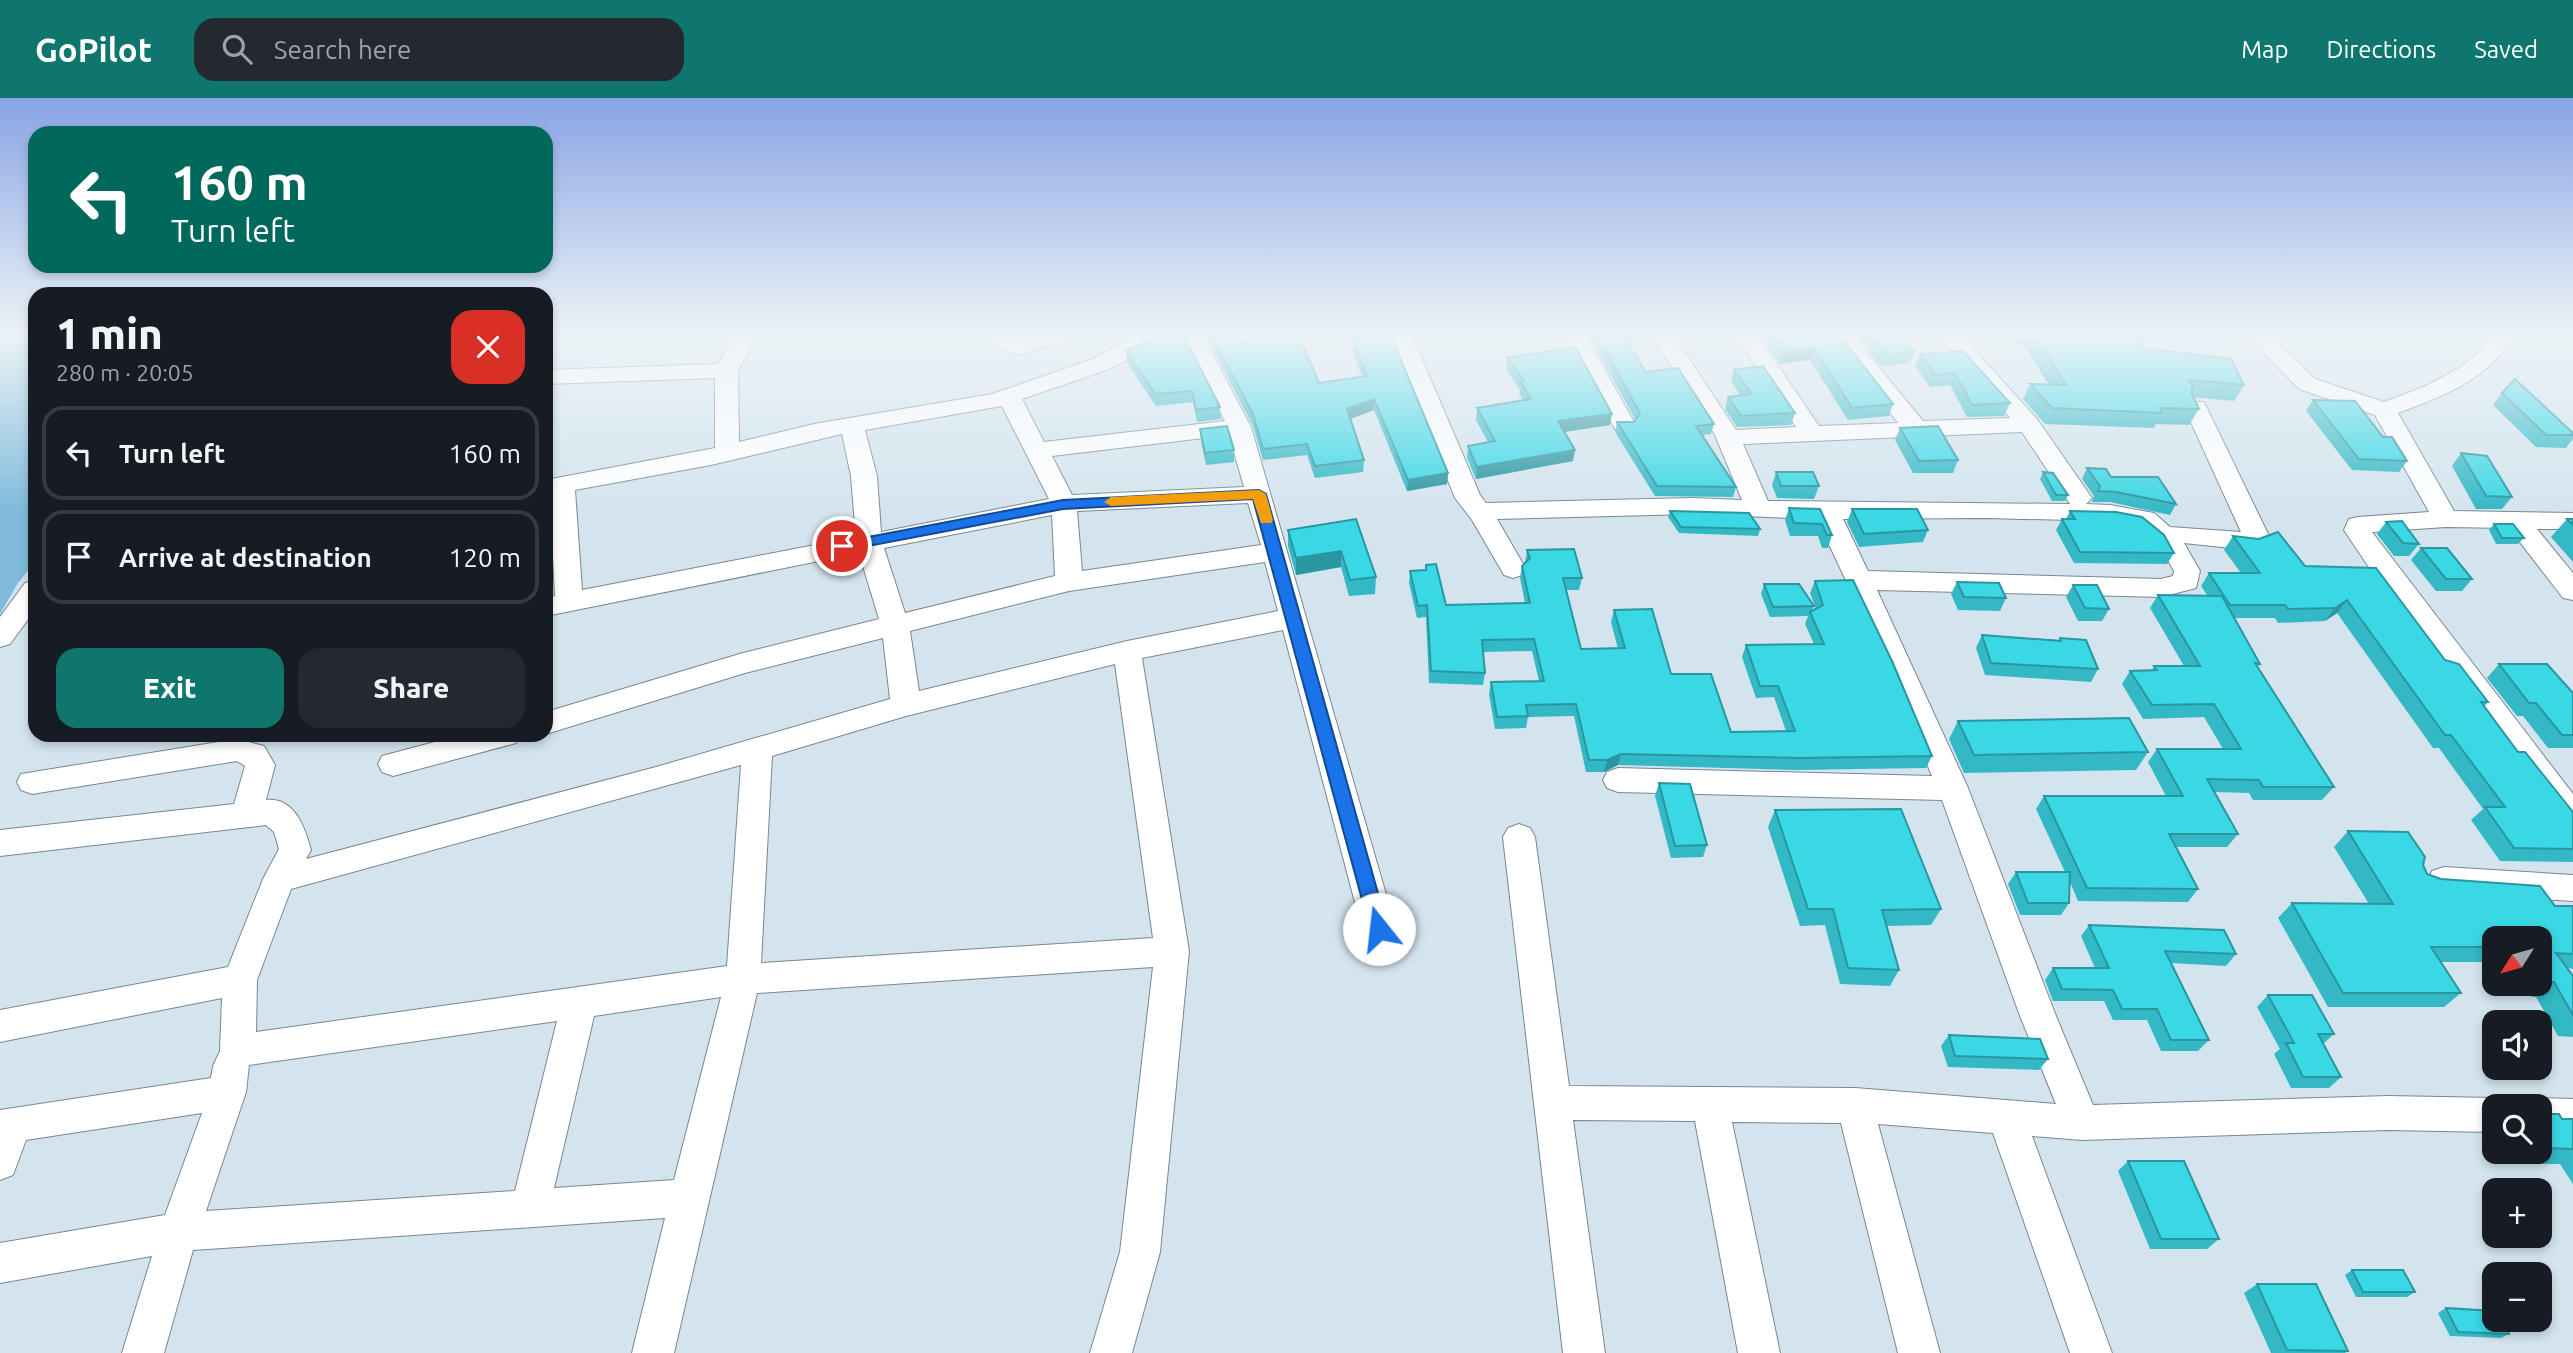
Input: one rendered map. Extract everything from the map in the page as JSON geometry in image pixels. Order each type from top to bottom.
[{"type":"street","points":[[726,395],[727,453]]},
{"type":"street","points":[[1013,395],[554,486],[557,604],[1063,504],[1259,494]]},
{"type":"street","points":[[1224,395],[1239,427],[1276,552],[1379,929]]},
{"type":"street","points":[[1425,395],[1468,498],[1479,511],[1513,569]]},
{"type":"street","points":[[1607,395],[1623,424]]},
{"type":"street","points":[[1701,395],[1727,435],[1758,508]]},
{"type":"street","points":[[1786,395],[1812,433]]},
{"type":"street","points":[[1888,395],[1916,429]]},
{"type":"street","points":[[2002,395],[2029,424],[2079,498]]},
{"type":"street","points":[[2338,395],[2384,410],[2420,395]]},
{"type":"street","points":[[1009,396],[1063,504],[1069,582]]},
{"type":"street","points":[[2169,540],[2176,534],[2187,533],[2250,541],[2256,536],[2196,407]]},
{"type":"street","points":[[2384,410],[2446,519]]},
{"type":"street","points":[[1727,435],[1736,437],[2029,424]]},
{"type":"street","points":[[852,425],[864,476],[869,541],[894,627],[906,705]]},
{"type":"street","points":[[1036,450],[1239,427]]},
{"type":"street","points":[[1479,511],[1692,506],[1826,511],[1986,510],[2125,514],[2145,519],[2169,540],[2187,571],[2186,582],[2161,588],[1859,580]]},
{"type":"street","points":[[1826,511],[1903,672],[1953,788],[2038,1016],[2082,1124]]},
{"type":"street","points":[[2573,521],[2446,519],[2370,522],[2358,525],[2357,530],[2388,575],[2573,817]]},
{"type":"street","points":[[2516,521],[2573,592]]},
{"type":"street","points":[[553,721],[743,663],[1069,582],[1276,552]]},
{"type":"street","points":[[0,637],[28,599]]},
{"type":"street","points":[[279,879],[477,828],[906,705],[1127,651],[1293,618]]},
{"type":"street","points":[[1111,1353],[1140,1252],[1172,951],[1127,651]]},
{"type":"street","points":[[393,764],[478,742]]},
{"type":"street","points":[[653,1353],[743,979],[757,749]]},
{"type":"street","points":[[32,782],[237,750],[253,754],[260,765],[247,813]]},
{"type":"street","points":[[1618,780],[1953,788]]},
{"type":"street","points":[[0,843],[272,812],[288,826],[295,850],[279,879],[240,980],[238,1051],[231,1066],[228,1092],[179,1232],[143,1353]]},
{"type":"street","points":[[1520,837],[1584,1353]]},
{"type":"street","points":[[2426,879],[2573,888]]},
{"type":"street","points":[[238,1051],[743,979],[1172,951]]},
{"type":"street","points":[[0,1026],[240,980]]},
{"type":"street","points":[[530,1207],[579,1003]]},
{"type":"street","points":[[0,1162],[6,1126],[228,1092]]},
{"type":"street","points":[[1554,1102],[1855,1105],[2082,1124],[2388,1113],[2482,1115]]},
{"type":"street","points":[[1710,1104],[1759,1353]]},
{"type":"street","points":[[1855,1105],[1919,1353]]},
{"type":"street","points":[[2552,1115],[2573,1115]]},
{"type":"street","points":[[2007,1119],[2091,1353]]},
{"type":"street","points":[[0,1263],[179,1232],[689,1198]]},
{"type":"shaded area","points":[[0,395],[28,395],[28,571],[0,614]]},
{"type":"building","points":[[1193,395],[1214,395],[1220,407],[1196,410]]},
{"type":"building","points":[[1243,395],[1415,395],[1448,473],[1408,480],[1374,399],[1347,409],[1364,460],[1315,466],[1307,444],[1263,449],[1253,414]]},
{"type":"building","points":[[1528,395],[1601,395],[1612,414],[1558,421],[1575,450],[1477,467],[1468,446],[1495,441],[1477,408],[1531,399]]},
{"type":"building","points":[[1630,395],[1695,395],[1714,424],[1696,426],[1736,487],[1657,486],[1617,422],[1634,422],[1640,413]]},
{"type":"building","points":[[1782,395],[1795,413],[1741,416],[1728,397]]},
{"type":"building","points":[[1843,395],[1886,395],[1893,404],[1852,408]]},
{"type":"building","points":[[1966,395],[2002,395],[2010,403],[1972,405]]},
{"type":"building","points":[[2040,395],[2192,395],[2199,409],[2160,408],[2162,413],[2052,408]]},
{"type":"building","points":[[2504,395],[2532,395],[2573,433],[2546,435]]},
{"type":"building","points":[[2313,400],[2355,401],[2383,437],[2392,437],[2407,461],[2359,459]]},
{"type":"building","points":[[1227,426],[1234,450],[1205,453],[1200,429]]},
{"type":"building","points":[[1938,426],[1958,460],[1919,461],[1900,428]]},
{"type":"building","points":[[2461,453],[2487,456],[2512,497],[2486,496]]},
{"type":"building","points":[[2087,468],[2106,469],[2111,477],[2158,477],[2176,504],[2098,491],[2100,486]]},
{"type":"building","points":[[1776,472],[1813,472],[1819,486],[1781,486]]},
{"type":"building","points":[[2043,472],[2053,473],[2068,495],[2056,495]]},
{"type":"building","points":[[1789,508],[1820,509],[1832,535],[1827,535],[1822,524],[1794,523]]},
{"type":"building","points":[[1852,509],[1917,509],[1928,530],[1864,534]]},
{"type":"building","points":[[1670,511],[1749,513],[1760,529],[1681,527]]},
{"type":"building","points":[[2070,511],[2116,512],[2142,517],[2164,535],[2174,553],[2080,552],[2062,519],[2075,519]]},
{"type":"building","points":[[1356,519],[1376,577],[1350,580],[1341,551],[1296,558],[1288,530]]},
{"type":"building","points":[[2402,521],[2419,544],[2403,543],[2386,522]]},
{"type":"building","points":[[2494,524],[2513,524],[2524,538],[2502,538]]},
{"type":"building","points":[[2278,532],[2305,566],[2376,568],[2445,660],[2459,664],[2488,702],[2481,702],[2518,752],[2525,752],[2573,812],[2573,849],[2514,848],[2485,807],[2505,807],[2451,735],[2445,735],[2347,600],[2335,608],[2288,609],[2285,605],[2230,605],[2209,573],[2260,573],[2233,536],[2259,539]]},
{"type":"building","points":[[2421,548],[2447,548],[2472,579],[2446,579]]},
{"type":"building","points":[[1574,549],[1582,578],[1563,578],[1581,649],[1625,648],[1614,610],[1652,609],[1671,674],[1711,674],[1731,732],[1795,731],[1778,686],[1760,686],[1746,645],[1824,644],[1810,612],[1823,605],[1815,581],[1853,580],[1892,661],[1932,756],[1799,758],[1621,754],[1607,760],[1589,760],[1576,704],[1526,705],[1528,716],[1497,717],[1491,682],[1544,681],[1534,639],[1482,640],[1485,673],[1431,671],[1427,605],[1418,606],[1410,571],[1426,570],[1426,565],[1436,564],[1446,605],[1530,603],[1522,566],[1530,558],[1527,550]]},
{"type":"building","points":[[1957,582],[1999,583],[2006,598],[1964,597]]},
{"type":"building","points":[[1764,584],[1799,584],[1814,606],[1773,607]]},
{"type":"building","points":[[2073,585],[2097,585],[2109,609],[2085,608]]},
{"type":"building","points":[[2158,595],[2222,596],[2260,664],[2255,663],[2334,787],[2263,787],[2259,780],[2207,779],[2238,834],[2169,834],[2198,889],[2087,888],[2044,796],[2183,796],[2157,749],[2241,749],[2214,704],[2152,705],[2130,671],[2157,670],[2154,666],[2200,666]]},
{"type":"building","points":[[1982,635],[2061,641],[2060,638],[2086,640],[2098,669],[1991,663]]},
{"type":"building","points":[[2499,664],[2547,664],[2573,693],[2573,735],[2562,735],[2536,703],[2529,703]]},
{"type":"building","points":[[2129,718],[2148,752],[1974,755],[1958,721]]},
{"type":"building","points":[[1659,783],[1690,784],[1707,845],[1675,846]]},
{"type":"building","points":[[1901,809],[1941,909],[1882,910],[1899,970],[1848,968],[1833,909],[1808,909],[1775,810]]},
{"type":"building","points":[[2348,831],[2408,832],[2425,857],[2423,865],[2427,874],[2441,879],[2540,886],[2555,906],[2573,906],[2573,954],[2556,953],[2573,976],[2573,1015],[2552,982],[2552,926],[2482,926],[2482,947],[2431,947],[2461,993],[2343,993],[2292,903],[2393,904]]},
{"type":"building","points":[[2016,872],[2070,872],[2069,903],[2028,903]]},
{"type":"building","points":[[2089,925],[2224,930],[2236,954],[2165,951],[2209,1040],[2171,1040],[2157,1009],[2122,1009],[2113,990],[2062,989],[2053,968],[2109,968]]},
{"type":"building","points":[[2268,995],[2312,995],[2334,1034],[2318,1034],[2341,1077],[2303,1077],[2286,1043],[2294,1043]]},
{"type":"building","points":[[1949,1035],[2040,1039],[2048,1059],[1955,1056]]},
{"type":"building","points":[[2552,1114],[2559,1114],[2562,1119],[2573,1119],[2573,1149],[2552,1148]]},
{"type":"building","points":[[2128,1161],[2184,1161],[2219,1239],[2161,1239]]},
{"type":"building","points":[[2352,1270],[2403,1270],[2415,1292],[2363,1292]]},
{"type":"building","points":[[2257,1284],[2316,1284],[2348,1351],[2287,1350]]},
{"type":"building","points":[[2446,1308],[2482,1310],[2482,1332],[2509,1334],[2458,1332]]},
{"type":"slow traffic","points":[[1111,502],[1259,494],[1266,520]]},
{"type":"route","points":[[842,546],[1063,504],[1259,494],[1379,929]]}]
